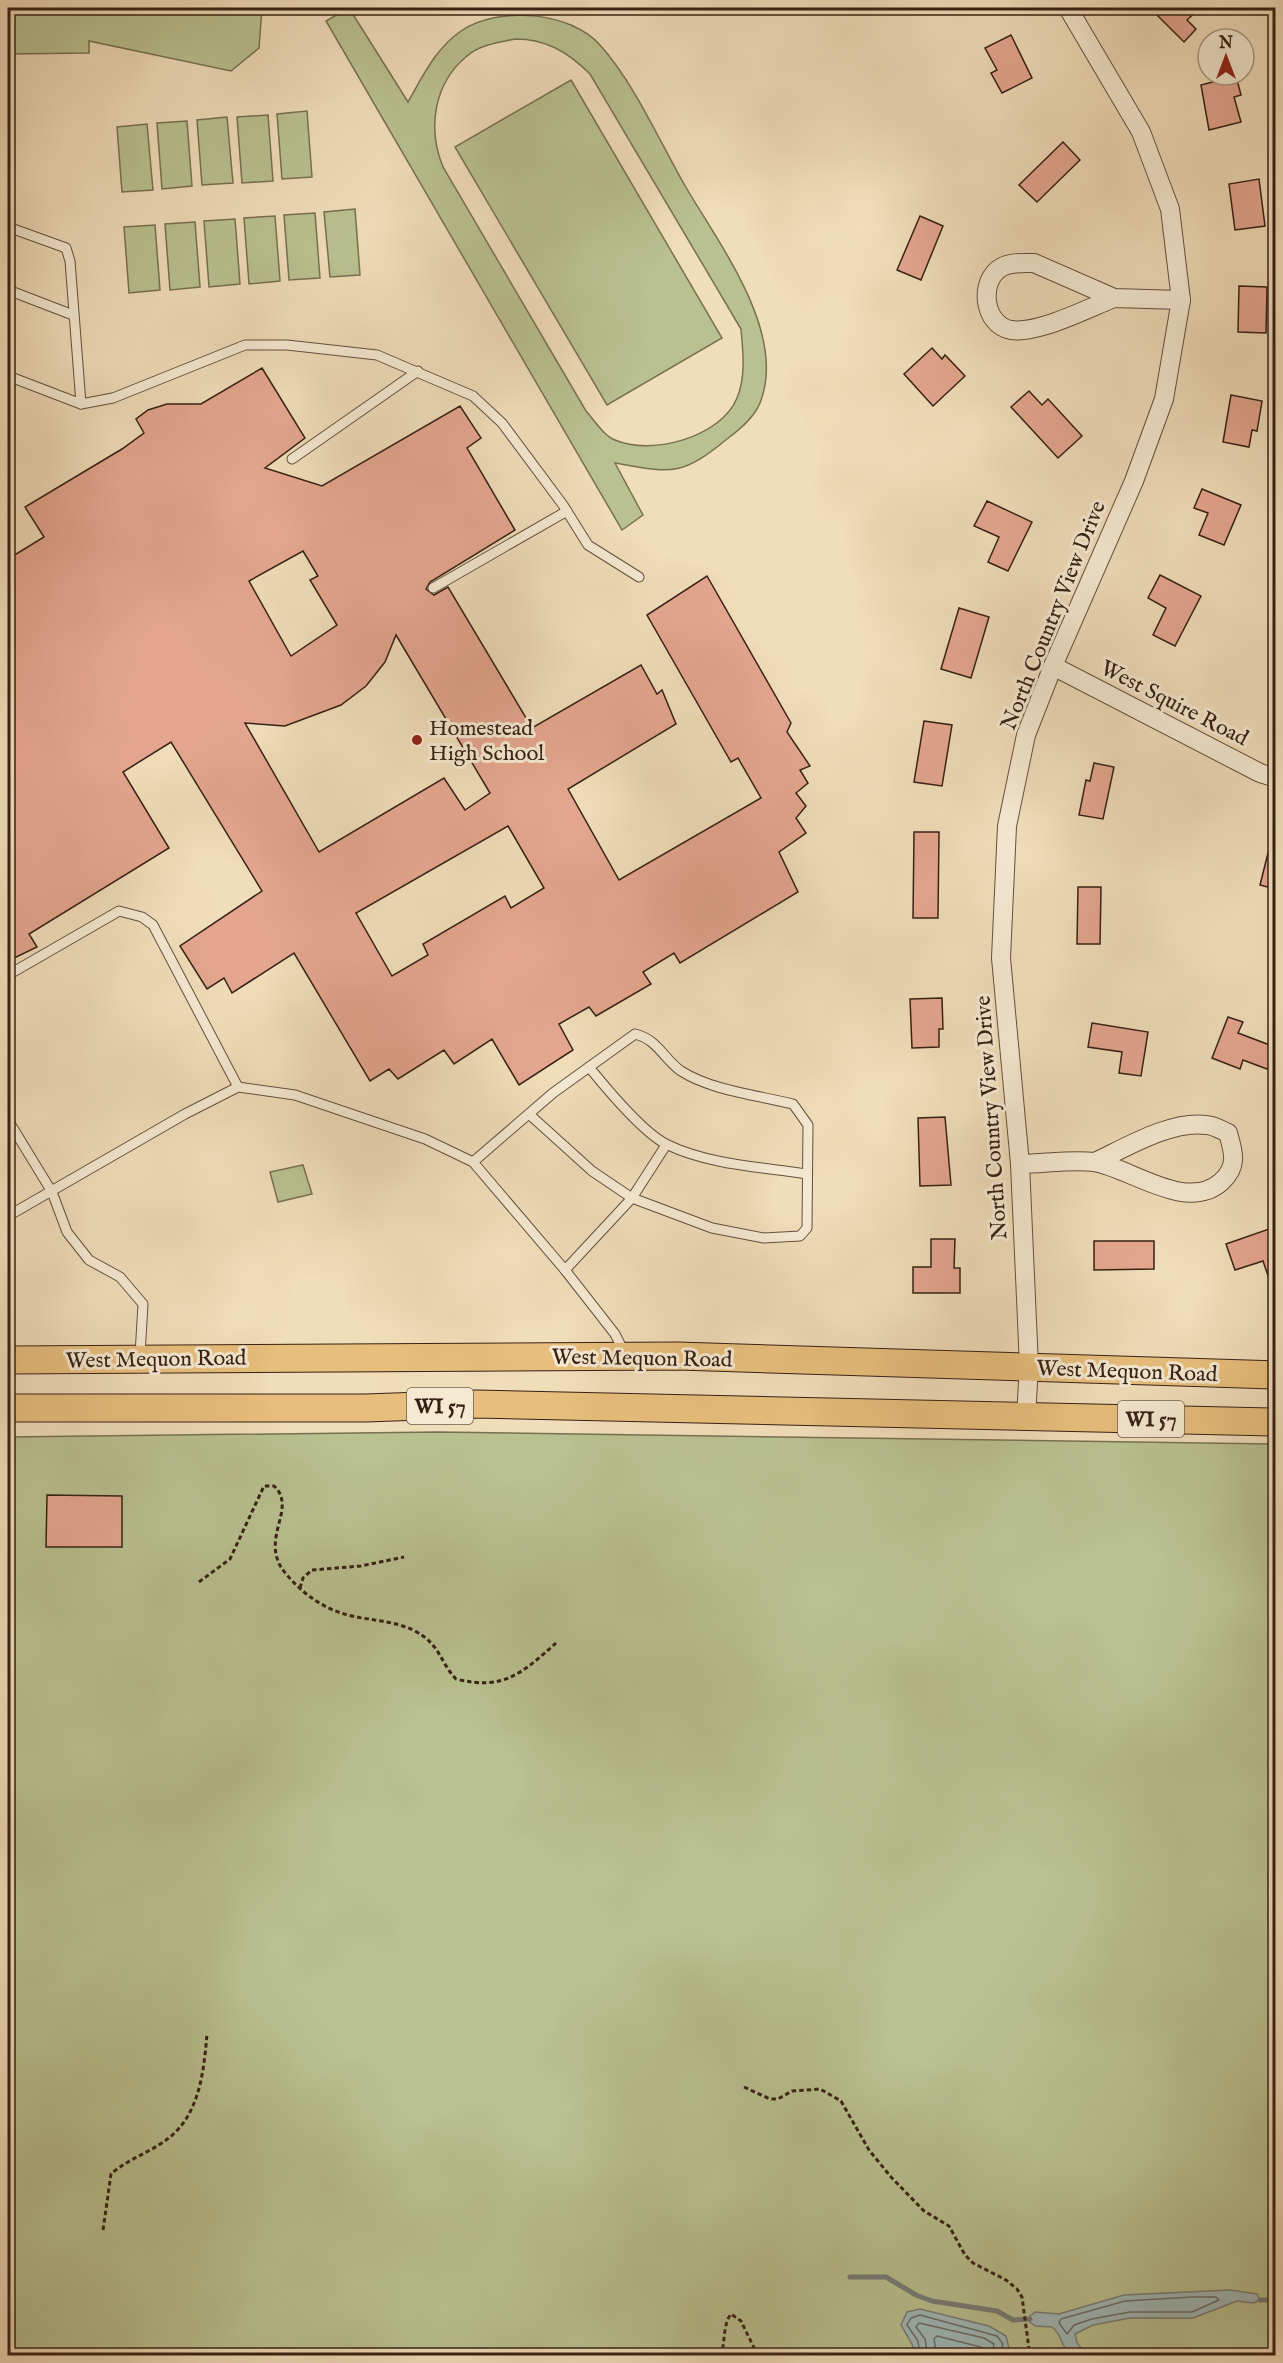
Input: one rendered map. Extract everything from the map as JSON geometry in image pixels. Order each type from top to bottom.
[{"type":"main road","name":"West Mequon Road","points":[[8,1360],[627,1356],[1275,1375]]},
{"type":"main road","name":"WI 57","points":[[8,1408],[366,1408],[477,1404],[1275,1422]]},
{"type":"street","name":"North Country View Drive","points":[[1026,1417],[1029,1366],[1020,1164],[1001,958],[1007,826],[1026,735],[1053,666],[1134,481],[1164,399],[1181,300],[1170,209],[1141,132],[1068,8]]},
{"type":"street","points":[[1114,298],[1041,325],[1019,330],[1010,330],[995,321],[987,302],[990,280],[995,272],[1010,263],[1034,263],[1114,298],[1181,300]]},
{"type":"street","name":"West Squire Road","points":[[1053,666],[1260,773],[1275,778]]},
{"type":"street","points":[[1020,1164],[1095,1162],[1176,1128],[1206,1125],[1228,1133],[1236,1156],[1229,1175],[1213,1190],[1186,1191],[1153,1185],[1095,1162]]},
{"type":"lane","points":[[8,227],[66,248],[70,261],[81,404]]},
{"type":"lane","points":[[8,290],[74,315]]},
{"type":"lane","points":[[8,376],[81,404],[113,398],[245,345],[287,345],[377,355],[473,396],[502,423],[567,511],[588,545],[639,577]]},
{"type":"lane","points":[[292,459],[418,371]]},
{"type":"lane","points":[[433,588],[567,511]]},
{"type":"lane","points":[[8,975],[119,911],[142,917],[153,925],[238,1087]]},
{"type":"lane","points":[[473,1162],[553,1094],[635,1034],[646,1036],[680,1070],[708,1084],[793,1104],[808,1125],[807,1228],[800,1236],[764,1238],[712,1228],[632,1198],[592,1171],[530,1115]]},
{"type":"lane","points":[[590,1067],[616,1101],[666,1145],[709,1159],[807,1174]]},
{"type":"lane","points":[[8,1214],[52,1192],[185,1114],[238,1087],[295,1095],[424,1139],[473,1162],[565,1270],[615,1334],[627,1356]]},
{"type":"lane","points":[[8,1120],[52,1192],[67,1232],[89,1260],[120,1277],[143,1304],[140,1358]]},
{"type":"lane","points":[[565,1270],[632,1198],[666,1145]]},
{"type":"path","points":[[199,1582],[230,1559],[264,1486],[268,1485],[279,1490],[282,1501],[280,1521],[275,1535],[276,1558],[285,1573],[321,1605],[348,1615],[394,1623],[416,1632],[434,1644],[456,1679],[466,1682],[496,1683],[508,1680],[522,1673],[556,1643]]},
{"type":"path","points":[[300,1588],[303,1578],[312,1570],[361,1566],[404,1557]]},
{"type":"path","points":[[103,2230],[111,2174],[126,2161],[172,2136],[184,2120],[203,2076],[207,2034]]},
{"type":"path","points":[[744,2087],[770,2099],[778,2099],[792,2091],[805,2088],[820,2089],[841,2101],[869,2150],[891,2177],[924,2211],[949,2226],[965,2255],[973,2263],[1006,2280],[1017,2289],[1022,2297],[1029,2349],[1033,2355]]},
{"type":"path","points":[[721,2355],[726,2339],[727,2319],[731,2314],[741,2321],[758,2355]]},
{"type":"green space","points":[[8,8],[262,8],[259,48],[231,71],[89,41],[89,53],[8,54]]},
{"type":"green space","points":[[349,8],[408,102],[430,64],[452,38],[476,23],[513,15],[553,19],[587,34],[612,60],[635,94],[745,289],[765,348],[766,376],[760,403],[750,419],[698,460],[686,466],[663,470],[615,463],[643,515],[622,530],[326,21]],"holes":[[[509,40],[537,41],[556,48],[590,74],[741,329],[743,373],[737,398],[729,412],[701,433],[684,440],[647,446],[615,440],[603,431],[586,411],[443,167],[435,137],[435,122],[437,107],[447,79],[456,67],[477,49]]]},
{"type":"green space","points":[[571,80],[722,338],[607,405],[455,147]]},
{"type":"green space","points":[[307,111],[312,177],[282,179],[277,114]]},
{"type":"green space","points":[[268,115],[273,181],[242,183],[237,117]]},
{"type":"green space","points":[[227,117],[233,183],[202,185],[197,120]]},
{"type":"green space","points":[[187,121],[192,186],[162,189],[157,123]]},
{"type":"green space","points":[[147,124],[153,190],[122,192],[117,127]]},
{"type":"green space","points":[[355,209],[360,275],[330,277],[324,212]]},
{"type":"green space","points":[[315,213],[320,278],[289,280],[284,215]]},
{"type":"green space","points":[[275,216],[280,281],[249,284],[244,218]]},
{"type":"green space","points":[[235,219],[240,284],[209,287],[204,221]]},
{"type":"green space","points":[[195,222],[200,287],[170,290],[165,224]]},
{"type":"green space","points":[[155,225],[160,290],[129,293],[124,227]]},
{"type":"green space","points":[[303,1165],[312,1194],[278,1202],[270,1172]]},
{"type":"green space","points":[[438,1432],[1275,1444],[1275,2355],[8,2355],[8,1437]]},
{"type":"water","points":[[1230,2290],[1257,2294],[1260,2300],[1254,2303],[1237,2301],[1193,2318],[1130,2318],[1093,2325],[1075,2334],[1077,2343],[1087,2355],[1077,2355],[1066,2349],[1057,2331],[1052,2327],[1035,2326],[1030,2322],[1030,2316],[1035,2312],[1059,2314],[1124,2295]]},
{"type":"water","points":[[920,2309],[989,2326],[1006,2336],[1009,2348],[1001,2355],[915,2355],[912,2344],[901,2325],[907,2312]]},
{"type":"building","points":[[1150,8],[1200,8],[1187,20],[1196,29],[1184,42]]},
{"type":"building","points":[[1011,35],[1032,78],[1002,93],[991,73],[997,70],[985,48]]},
{"type":"building","points":[[1201,87],[1239,87],[1241,95],[1234,97],[1241,122],[1209,130]]},
{"type":"building","points":[[1063,142],[1080,160],[1037,202],[1019,185]]},
{"type":"building","points":[[1259,179],[1265,226],[1235,230],[1229,184]]},
{"type":"building","points":[[920,216],[943,226],[921,280],[897,270]]},
{"type":"building","points":[[1239,286],[1267,287],[1266,333],[1238,332]]},
{"type":"building","points":[[932,348],[942,359],[945,355],[965,376],[933,406],[904,374]]},
{"type":"building","points":[[262,368],[305,438],[265,468],[322,486],[460,406],[481,438],[467,448],[515,530],[430,582],[426,589],[434,595],[448,587],[532,728],[641,665],[657,694],[662,690],[676,724],[568,789],[619,880],[761,798],[738,758],[731,762],[647,615],[707,576],[791,723],[787,732],[810,766],[800,770],[808,783],[796,793],[806,806],[796,818],[806,833],[779,852],[798,892],[680,963],[674,953],[643,972],[651,984],[596,1016],[589,1007],[559,1024],[573,1050],[519,1085],[492,1039],[454,1064],[444,1050],[398,1079],[389,1069],[370,1081],[294,953],[232,993],[224,978],[207,989],[180,946],[262,891],[171,742],[123,772],[169,848],[29,934],[37,947],[8,961],[8,559],[44,537],[25,507],[122,449],[144,433],[136,419],[148,410],[167,404],[201,404]],"holes":[[[303,551],[318,576],[310,580],[337,625],[291,656],[249,581]],[[396,635],[490,793],[465,810],[444,778],[319,852],[245,723],[285,726],[341,705],[366,686],[385,662]],[[508,826],[544,888],[511,908],[505,896],[423,944],[428,955],[392,976],[356,913]]]},
{"type":"building","points":[[1029,391],[1042,405],[1048,399],[1082,436],[1058,458],[1011,407]]},
{"type":"building","points":[[1231,395],[1262,401],[1257,431],[1252,430],[1249,447],[1223,442]]},
{"type":"building","points":[[1202,489],[1241,505],[1224,545],[1199,535],[1208,513],[1194,508]]},
{"type":"building","points":[[987,501],[1032,522],[1008,571],[988,562],[999,537],[974,526]]},
{"type":"building","points":[[1160,575],[1201,596],[1175,646],[1153,635],[1166,608],[1148,598]]},
{"type":"building","points":[[959,608],[989,617],[971,678],[941,669]]},
{"type":"building","points":[[924,721],[952,725],[942,786],[914,782]]},
{"type":"building","points":[[1094,763],[1114,767],[1103,819],[1079,815],[1086,780],[1090,781]]},
{"type":"building","points":[[914,832],[939,832],[938,918],[913,918]]},
{"type":"building","points":[[1270,845],[1275,846],[1275,889],[1260,885]]},
{"type":"building","points":[[1078,887],[1101,887],[1100,944],[1077,944]]},
{"type":"building","points":[[942,998],[943,1029],[939,1029],[939,1047],[912,1048],[910,999]]},
{"type":"building","points":[[1228,1017],[1243,1022],[1238,1033],[1275,1047],[1275,1072],[1243,1060],[1240,1069],[1212,1058]]},
{"type":"building","points":[[1092,1023],[1148,1032],[1141,1076],[1119,1073],[1122,1052],[1088,1047]]},
{"type":"building","points":[[945,1117],[951,1185],[920,1186],[918,1118]]},
{"type":"building","points":[[1275,1227],[1275,1289],[1273,1290],[1263,1261],[1235,1270],[1226,1244]]},
{"type":"building","points":[[931,1239],[955,1239],[954,1268],[960,1268],[960,1293],[913,1293],[913,1267],[931,1267]]},
{"type":"building","points":[[1094,1241],[1154,1241],[1154,1269],[1094,1270]]},
{"type":"building","points":[[47,1495],[122,1496],[122,1547],[46,1547]]},
{"type":"waterway","points":[[850,2277],[886,2277],[916,2295],[932,2301],[997,2311],[1013,2320],[1030,2319]]},
{"type":"waterway","points":[[1260,2300],[1276,2300]]},
{"type":"place","name":"Homestead High School","points":[[417,740]]}]
